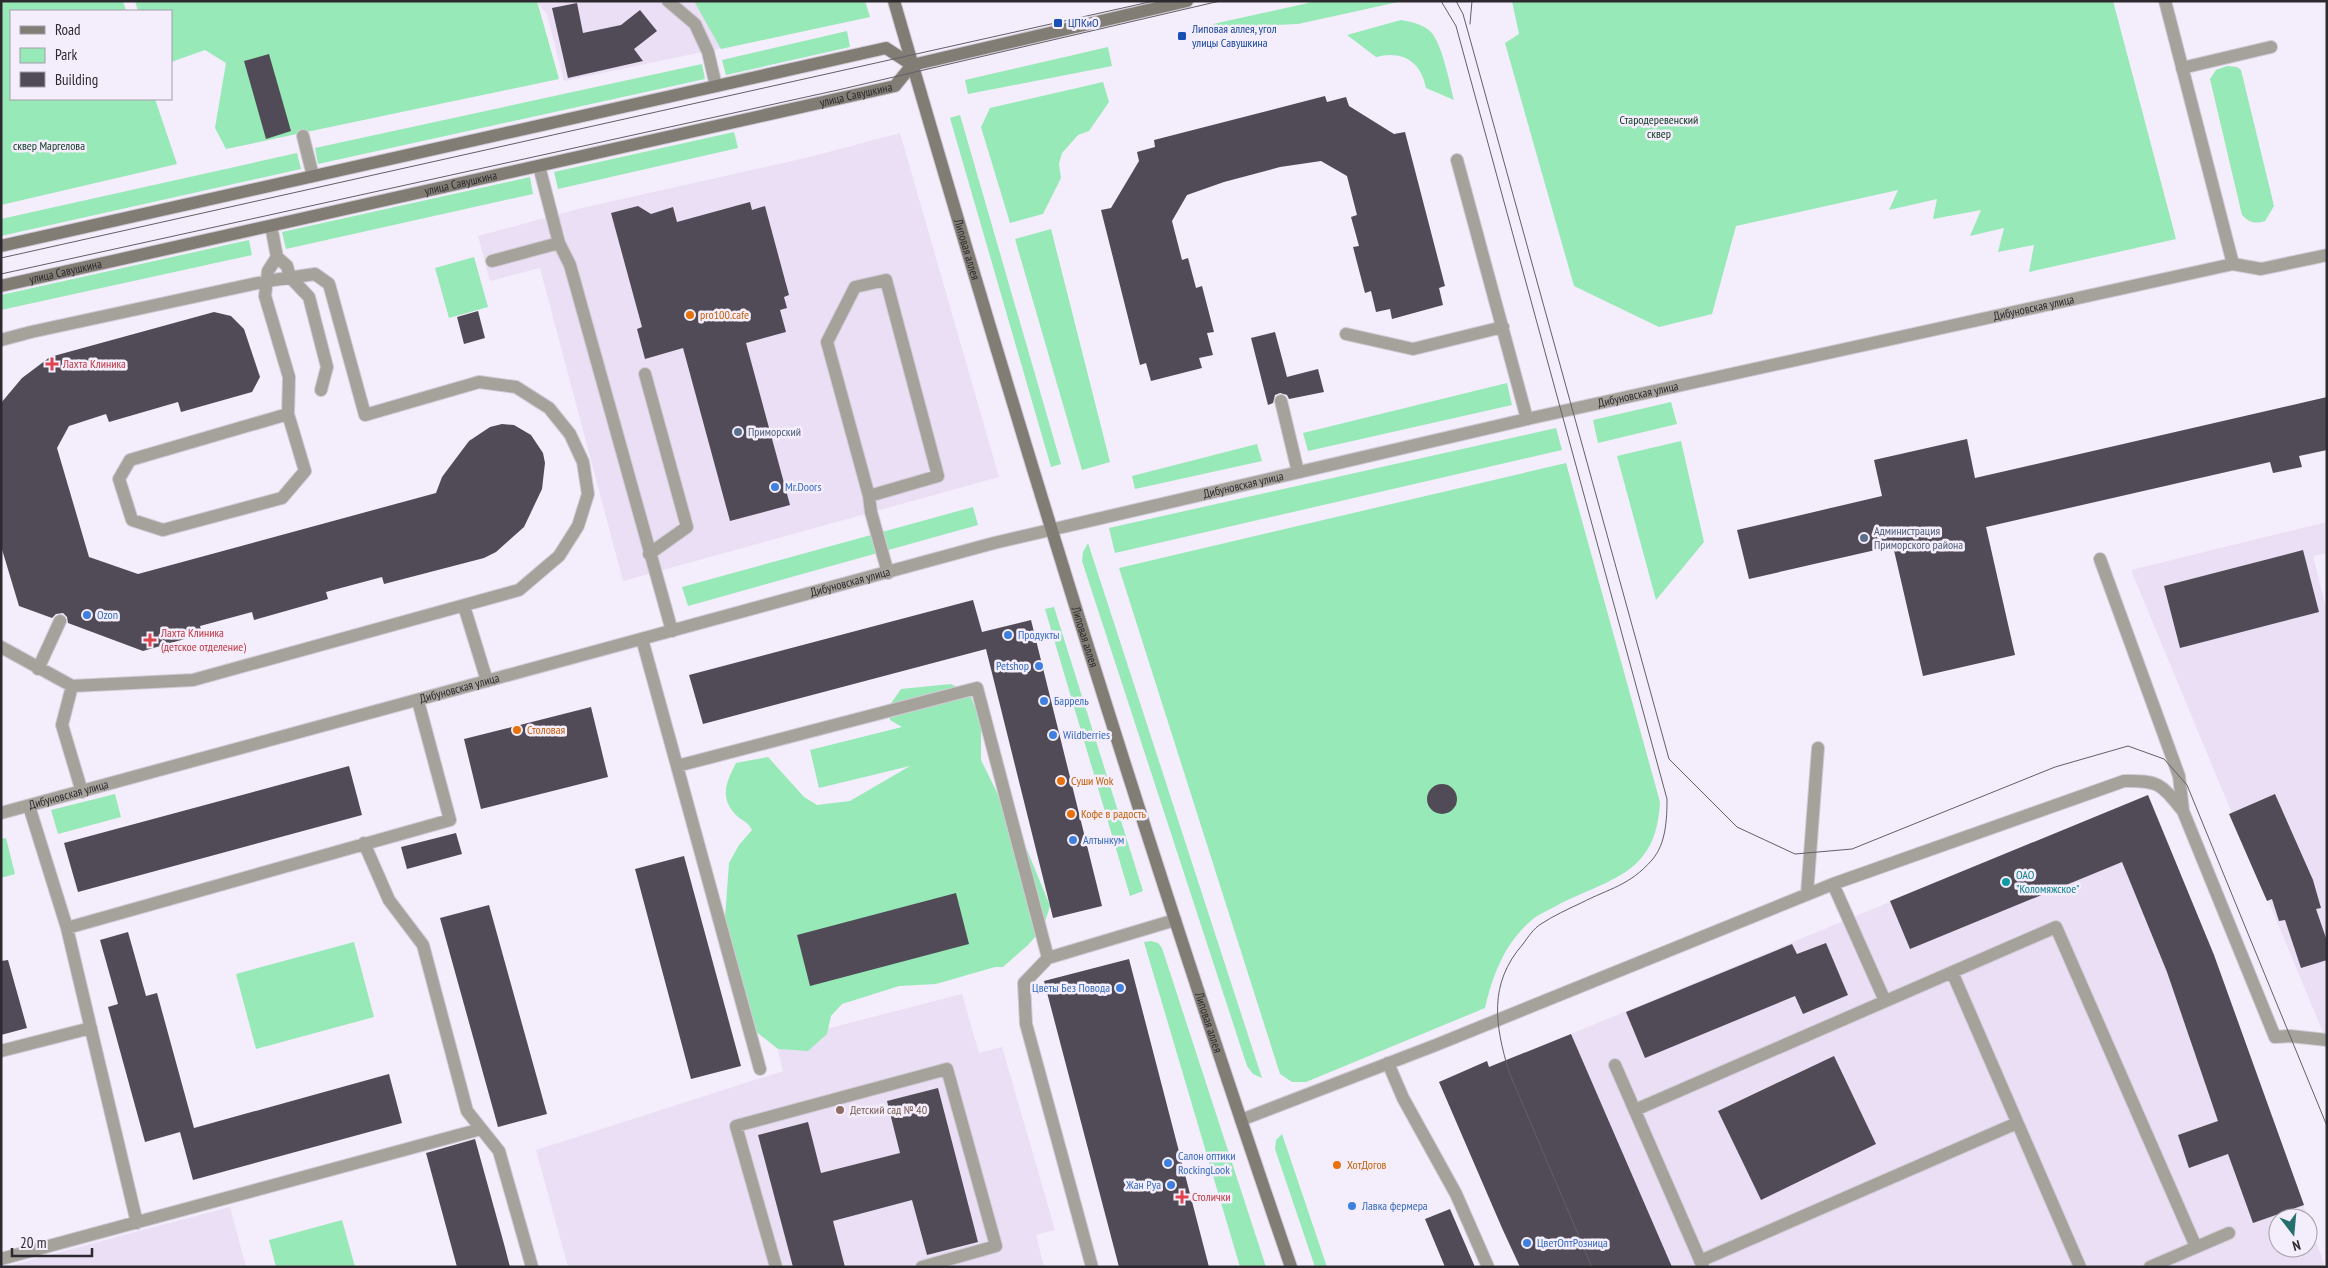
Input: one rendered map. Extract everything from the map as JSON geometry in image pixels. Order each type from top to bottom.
[{"type":"main road","name":"Липовая аллея","points":[[894,1],[1050,530],[1175,920],[1291,1267]]},
{"type":"main road","points":[[1,246],[886,48],[912,65],[1187,1]]},
{"type":"main road","name":"улица Савушкина","points":[[1,286],[895,86],[912,65]]},
{"type":"street","points":[[668,1],[695,24],[708,52],[716,86]]},
{"type":"street","points":[[2165,1],[2233,264],[2261,270],[2327,255]]},
{"type":"street","points":[[2182,68],[2271,48]]},
{"type":"street","points":[[303,136],[313,176]]},
{"type":"street","points":[[1457,160],[1527,419]]},
{"type":"street","points":[[539,166],[559,244],[570,265],[672,632]]},
{"type":"street","points":[[271,226],[277,257],[287,266],[290,277],[309,298],[327,367],[321,390]]},
{"type":"street","points":[[492,261],[559,244]]},
{"type":"street","points":[[277,257],[268,271],[265,296],[289,377],[288,414],[305,471],[282,498],[163,530],[132,520],[119,479],[130,460],[288,414]]},
{"type":"street","name":"Дибуновская улица","points":[[1,813],[1050,530],[1527,419],[2233,264]]},
{"type":"street","points":[[1,340],[267,281],[314,274],[329,284],[365,415],[479,382],[516,387],[549,408],[570,434],[583,462],[588,494],[578,526],[559,556],[519,590],[193,680],[72,686],[1,647]]},
{"type":"street","points":[[870,496],[938,476],[886,280],[855,287],[827,342],[870,496],[871,512],[888,573]]},
{"type":"street","points":[[1346,334],[1413,349],[1503,327]]},
{"type":"street","points":[[645,374],[687,527],[649,554]]},
{"type":"street","points":[[1281,401],[1298,472]]},
{"type":"street","points":[[2100,559],[2179,776],[2183,811],[2275,1037],[2290,1036],[2327,1040]]},
{"type":"street","points":[[464,606],[487,681]]},
{"type":"street","points":[[38,669],[60,620]]},
{"type":"street","points":[[642,639],[760,1069]]},
{"type":"street","points":[[72,686],[62,725],[82,792]]},
{"type":"street","points":[[677,766],[978,688],[1048,958]]},
{"type":"street","points":[[67,928],[450,820],[418,701]]},
{"type":"street","points":[[1807,894],[1818,748]]},
{"type":"street","points":[[1241,1120],[1388,1064],[1833,884],[2124,781],[2149,780],[2165,788],[2183,811]]},
{"type":"street","points":[[29,806],[67,928],[137,1223]]},
{"type":"street","points":[[364,843],[389,900],[423,945],[467,1111],[499,1151],[532,1267]]},
{"type":"street","points":[[1833,884],[1885,1001]]},
{"type":"street","points":[[1092,1267],[1026,1024],[1024,983],[1048,958],[1175,920]]},
{"type":"street","points":[[1634,1110],[2056,927],[2196,1247]]},
{"type":"street","points":[[1952,972],[2080,1267]]},
{"type":"street","points":[[1,1051],[91,1028]]},
{"type":"street","points":[[1388,1064],[1403,1098],[1456,1194],[1488,1267]]},
{"type":"street","points":[[1615,1065],[1701,1264],[2017,1123]]},
{"type":"street","points":[[776,1267],[736,1126],[947,1069],[996,1246],[922,1267]]},
{"type":"street","points":[[1,1260],[481,1129]]},
{"type":"street","points":[[2150,1267],[2229,1233]]},
{"type":"shaded area","points":[[536,1],[865,1],[870,17],[564,81],[547,14]]},
{"type":"shaded area","points":[[900,133],[999,477],[623,581],[540,268],[490,281],[478,236],[582,208],[814,156]]},
{"type":"shaded area","points":[[2327,522],[2327,553],[2313,556],[2327,612],[2327,1042],[2131,570]]},
{"type":"shaded area","points":[[2148,795],[2214,955],[2304,1208],[2268,1208],[2268,1258],[2318,1258],[2318,1247],[2325,1267],[1617,1267],[1525,1053]]},
{"type":"shaded area","name":"Детский сад № 40","points":[[962,994],[979,1053],[1002,1047],[1055,1230],[1036,1235],[1044,1267],[568,1267],[536,1150],[783,1071],[776,1042]]},
{"type":"shaded area","points":[[230,1207],[246,1267],[5,1267],[139,1231]]},
{"type":"green space","name":"сквер Маргелова","points":[[1,1],[123,1],[126,10],[10,10],[10,100],[155,100],[177,164],[1,205]]},
{"type":"green space","points":[[135,1],[537,1],[559,79],[226,149],[215,128],[226,63],[205,50],[172,62],[172,10],[138,10]]},
{"type":"green space","points":[[694,1],[865,1],[870,17],[721,49]]},
{"type":"green space","points":[[1317,1],[1403,1],[1298,24],[1252,26],[1216,35],[1213,24]]},
{"type":"green space","name":"Стародеревенский сквер","points":[[1512,1],[2113,1],[2176,239],[2029,272],[2034,245],[1998,252],[2004,228],[1970,236],[1981,210],[1933,219],[1937,199],[1889,210],[1898,190],[1736,226],[1712,314],[1659,327],[1574,286],[1505,43],[1519,34]]},
{"type":"green space","points":[[1401,20],[1424,27],[1435,38],[1448,74],[1454,100],[1426,88],[1420,71],[1409,60],[1394,55],[1376,57],[1347,35]]},
{"type":"green space","points":[[847,31],[850,47],[726,75],[722,60]]},
{"type":"green space","points":[[1108,47],[1112,66],[968,94],[965,80]]},
{"type":"green space","points":[[702,64],[705,79],[318,164],[315,148]]},
{"type":"green space","points":[[2227,66],[2237,67],[2241,70],[2274,206],[2265,221],[2261,222],[2252,222],[2242,215],[2210,79],[2216,70]]},
{"type":"green space","points":[[1103,82],[1109,102],[1089,131],[1078,135],[1062,153],[1059,164],[1061,178],[1043,214],[1010,223],[981,127],[990,108]]},
{"type":"green space","points":[[960,115],[1061,464],[1051,467],[950,118]]},
{"type":"green space","points":[[734,132],[738,148],[558,189],[554,172]]},
{"type":"green space","points":[[297,153],[301,169],[1,236],[1,219]]},
{"type":"green space","points":[[530,177],[533,194],[286,249],[282,232]]},
{"type":"green space","points":[[1051,229],[1110,462],[1082,470],[1015,239]]},
{"type":"green space","points":[[249,240],[252,255],[1,310],[1,295]]},
{"type":"green space","points":[[474,257],[488,307],[449,318],[435,268]]},
{"type":"green space","points":[[1507,383],[1512,405],[1308,451],[1303,433]]},
{"type":"green space","points":[[1671,402],[1677,424],[1598,443],[1593,420]]},
{"type":"green space","points":[[1556,428],[1562,450],[1115,553],[1109,528]]},
{"type":"green space","points":[[1681,441],[1704,542],[1656,600],[1617,456]]},
{"type":"green space","points":[[1257,444],[1262,461],[1135,489],[1132,476]]},
{"type":"green space","points":[[1566,463],[1660,802],[1657,827],[1650,845],[1640,860],[1627,871],[1541,914],[1523,928],[1508,948],[1496,971],[1485,1008],[1306,1082],[1292,1082],[1280,1074],[1119,568]]},
{"type":"green space","points":[[973,507],[978,525],[688,606],[682,587]]},
{"type":"green space","points":[[1088,543],[1262,1078],[1253,1074],[1247,1066],[1082,561],[1083,552]]},
{"type":"green space","points":[[1054,607],[1143,891],[1130,896],[1045,609]]},
{"type":"green space","points":[[951,684],[970,694],[981,723],[981,760],[1008,815],[1019,830],[1050,906],[1043,928],[1028,945],[1003,967],[995,967],[936,984],[899,986],[842,1004],[831,1016],[827,1034],[808,1051],[778,1049],[749,1026],[725,918],[729,863],[739,845],[752,830],[748,824],[735,814],[727,801],[726,788],[736,763],[768,757],[804,797],[817,805],[850,801],[910,766],[819,788],[810,750],[902,727],[890,720],[889,706],[901,689]]},
{"type":"green space","points":[[115,794],[121,817],[58,834],[51,810]]},
{"type":"green space","points":[[6,838],[15,874],[1,878],[1,839]]},
{"type":"green space","points":[[354,942],[374,1017],[256,1049],[236,974]]},
{"type":"green space","points":[[1144,942],[1158,943],[1162,948],[1266,1267],[1240,1267]]},
{"type":"green space","points":[[1282,1134],[1327,1267],[1315,1267],[1275,1149],[1276,1140]]},
{"type":"green space","points":[[342,1220],[355,1267],[276,1267],[269,1240]]},
{"type":"building","points":[[577,3],[583,33],[621,25],[640,10],[657,31],[634,49],[643,61],[568,78],[552,8]]},
{"type":"building","points":[[269,54],[291,131],[266,139],[244,61]]},
{"type":"building","points":[[1325,96],[1327,102],[1346,97],[1349,106],[1394,134],[1405,132],[1445,286],[1439,288],[1443,305],[1392,319],[1390,309],[1376,312],[1371,291],[1365,293],[1353,247],[1359,246],[1351,217],[1357,215],[1347,176],[1321,161],[1280,167],[1224,182],[1187,195],[1172,221],[1182,260],[1188,258],[1196,288],[1202,286],[1214,332],[1207,333],[1213,355],[1199,358],[1202,368],[1151,381],[1146,363],[1140,365],[1101,210],[1111,208],[1139,161],[1137,152],[1155,147],[1154,140]]},
{"type":"building","name":"Приморский","points":[[750,202],[752,210],[765,206],[789,295],[784,297],[787,308],[780,310],[786,332],[746,343],[790,505],[730,521],[683,348],[645,359],[637,329],[642,327],[611,213],[638,206],[651,214],[673,207],[677,222]]},
{"type":"building","points":[[478,311],[485,338],[464,344],[457,317]]},
{"type":"building","points":[[214,312],[231,316],[244,329],[260,377],[252,392],[181,412],[178,402],[109,422],[106,414],[69,426],[57,448],[89,557],[138,574],[436,493],[442,477],[469,441],[490,427],[502,424],[514,425],[531,435],[543,453],[545,463],[542,489],[524,527],[496,552],[484,558],[384,584],[382,577],[326,592],[328,599],[254,620],[252,612],[200,626],[202,634],[143,651],[68,623],[67,617],[63,613],[56,614],[52,618],[19,606],[1,546],[1,403],[22,378],[50,357]]},
{"type":"building","points":[[1275,332],[1287,377],[1318,369],[1324,392],[1289,399],[1287,395],[1280,393],[1275,395],[1273,403],[1268,405],[1251,338]]},
{"type":"building","name":"Администрация Приморского района","points":[[2327,397],[2327,450],[2299,456],[2302,467],[2273,473],[2270,462],[1986,527],[2015,655],[1923,676],[1893,546],[1749,579],[1737,530],[1882,496],[1874,460],[1967,439],[1975,478]]},
{"type":"building","points":[[2303,550],[2319,612],[2180,648],[2164,586]]},
{"type":"building","points":[[973,600],[982,632],[1031,620],[1102,906],[1053,918],[986,649],[703,724],[689,675]]},
{"type":"building","points":[[591,707],[608,777],[481,809],[464,739]]},
{"type":"building","points":[[349,766],[362,815],[78,892],[64,843]]},
{"type":"building","points":[[1442,784],[1453,788],[1457,799],[1453,810],[1442,814],[1431,810],[1427,799],[1431,788]]},
{"type":"building","points":[[2275,794],[2313,880],[2321,908],[2316,909],[2327,941],[2327,960],[2301,968],[2285,920],[2279,921],[2272,899],[2267,901],[2229,814]]},
{"type":"building","points":[[2148,795],[2214,955],[2304,1205],[2296,1208],[2268,1208],[2268,1218],[2253,1223],[2228,1154],[2189,1168],[2178,1135],[2218,1121],[2167,972],[2122,862],[1910,949],[1890,901]]},
{"type":"building","points":[[456,833],[462,854],[407,869],[401,847]]},
{"type":"building","points":[[684,856],[741,1066],[691,1079],[635,869]]},
{"type":"building","points":[[956,893],[969,944],[810,986],[797,935]]},
{"type":"building","points":[[489,905],[547,1114],[498,1127],[440,918]]},
{"type":"building","points":[[128,932],[146,996],[157,993],[194,1128],[389,1074],[402,1123],[193,1180],[180,1132],[145,1142],[108,1007],[118,1004],[100,940]]},
{"type":"building","points":[[1826,943],[1848,995],[1803,1014],[1795,996],[1645,1058],[1626,1012],[1792,944],[1797,954]]},
{"type":"building","points":[[1129,959],[1209,1267],[1119,1267],[1044,981]]},
{"type":"building","points":[[8,960],[27,1028],[1,1035],[1,961]]},
{"type":"building","points":[[1571,1034],[1672,1267],[1520,1267],[1502,1228],[1439,1082],[1487,1061],[1489,1067]]},
{"type":"building","points":[[1834,1056],[1876,1144],[1761,1200],[1718,1111]]},
{"type":"building","points":[[938,1088],[978,1242],[927,1255],[912,1200],[833,1221],[845,1267],[793,1267],[758,1135],[808,1122],[821,1173],[900,1153],[887,1101]]},
{"type":"building","points":[[475,1139],[510,1267],[457,1267],[426,1153]]},
{"type":"building","points":[[1450,1209],[1475,1267],[1445,1267],[1425,1219]]},
{"type":"tram line","points":[[1,258],[1154,1]]},
{"type":"tram line","points":[[1,274],[838,90],[1220,1]]},
{"type":"tram line","points":[[1441,1],[1456,26],[1667,799],[1663,839],[1657,854],[1652,860],[1644,869],[1619,886],[1561,913],[1536,928],[1512,959],[1504,974],[1499,990],[1498,1021],[1500,1038],[1509,1072],[1592,1267]]},
{"type":"tram line","points":[[1456,1],[1463,14],[1669,759],[1737,827],[1795,854],[1852,849],[2055,767],[2128,746],[2164,759],[2187,785],[2327,1126]]},
{"type":"tram line","points":[[1470,24],[1472,1]]},
{"type":"place","name":"ЦПКиО","points":[[1058,23]]},
{"type":"place","name":"Липовая аллея, угол улицы Савушкина","points":[[1182,36]]},
{"type":"place","name":"pro100.cafe","points":[[690,315]]},
{"type":"place","name":"Лахта Клиника","points":[[52,364]]},
{"type":"place","name":"Приморский","points":[[738,432]]},
{"type":"place","name":"Mr.Doors","points":[[775,487]]},
{"type":"place","name":"Администрация Приморского района","points":[[1864,538]]},
{"type":"place","name":"Ozon","points":[[87,615]]},
{"type":"place","name":"Продукты","points":[[1008,635]]},
{"type":"place","name":"Лахта Клиника (детское отделение)","points":[[150,640]]},
{"type":"place","name":"Petshop","points":[[1039,666]]},
{"type":"place","name":"Баррель","points":[[1044,701]]},
{"type":"place","name":"Столовая","points":[[517,730]]},
{"type":"place","name":"Wildberries","points":[[1053,735]]},
{"type":"place","name":"Суши Wok","points":[[1061,781]]},
{"type":"place","name":"Кофе в радость","points":[[1071,814]]},
{"type":"place","name":"Алтынкум","points":[[1073,840]]},
{"type":"place","name":"ОАО \"Коломяжское\"","points":[[2006,882]]},
{"type":"place","name":"Цветы Без Повода","points":[[1120,988]]},
{"type":"place","name":"Детский сад № 40","points":[[840,1110]]},
{"type":"place","name":"Салон оптики RockingLook","points":[[1168,1163]]},
{"type":"place","name":"ХотДогов","points":[[1337,1165]]},
{"type":"place","name":"Жан Руа","points":[[1171,1185]]},
{"type":"place","name":"Столички","points":[[1182,1197]]},
{"type":"place","name":"Лавка фермера","points":[[1352,1206]]},
{"type":"place","name":"ЦветОптРозница","points":[[1527,1243]]}]
